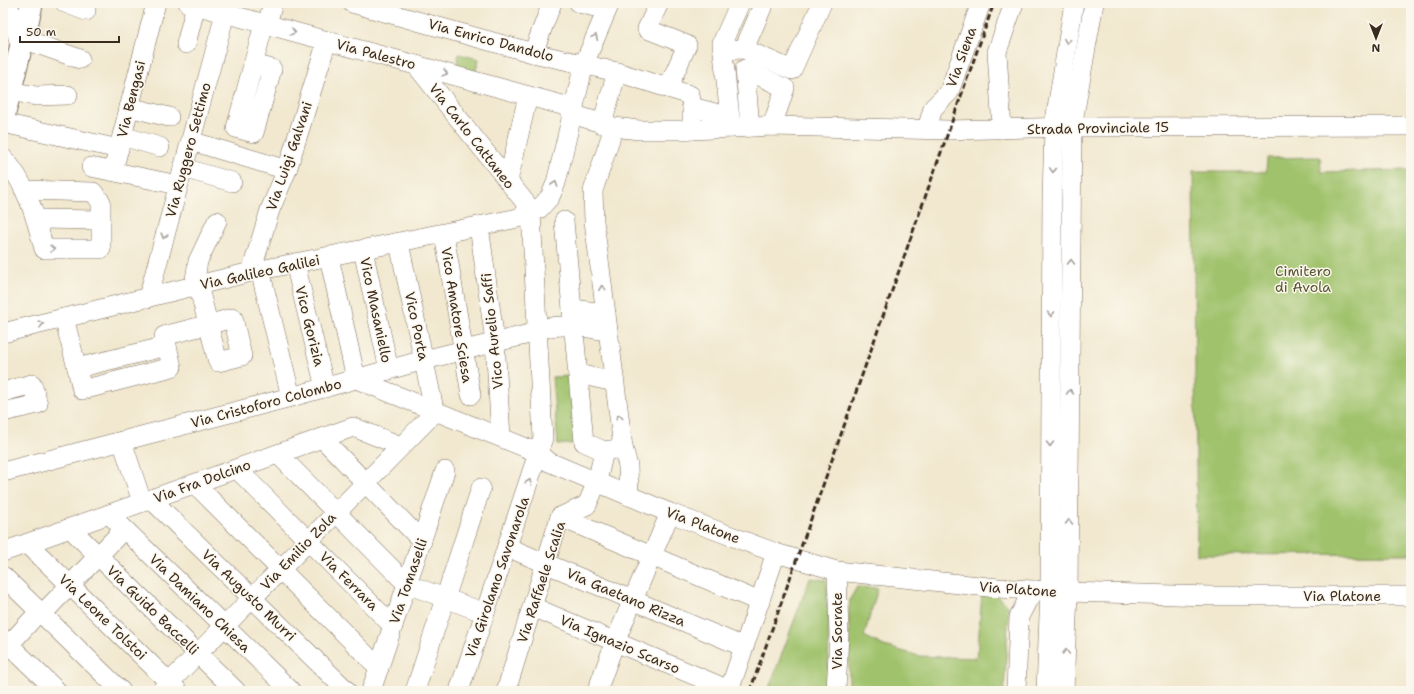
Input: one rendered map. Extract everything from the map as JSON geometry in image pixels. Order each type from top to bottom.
[{"type":"main road","points":[[3,119],[32,3]]},
{"type":"street","points":[[8,3],[22,43],[80,58]]},
{"type":"street","points":[[65,3],[86,11]]},
{"type":"street","name":"Via Bengasi","points":[[113,171],[156,3]]},
{"type":"street","points":[[236,128],[254,133],[272,69],[253,64],[272,3]]},
{"type":"street","name":"Via Enrico Dandolo","points":[[352,3],[533,53],[617,72],[690,95],[692,107]]},
{"type":"street","points":[[533,53],[552,3]]},
{"type":"street","points":[[530,210],[550,197],[556,183],[571,107],[584,64],[609,6],[579,3]]},
{"type":"street","points":[[658,3],[647,29],[687,45],[668,88]]},
{"type":"street","points":[[692,130],[692,107],[730,118],[722,43],[740,3]]},
{"type":"street","points":[[744,49],[764,3]]},
{"type":"street","points":[[723,50],[744,49],[792,70],[822,3]]},
{"type":"street","name":"Via Siena","points":[[927,129],[933,108],[949,92],[981,3]]},
{"type":"street","points":[[1002,129],[997,52],[1014,3]]},
{"type":"street","points":[[1046,691],[1051,591],[1052,198],[1063,127],[1074,3]]},
{"type":"street","points":[[1063,127],[1094,3]]},
{"type":"street","points":[[186,44],[192,4]]},
{"type":"street","name":"Via Palestro","points":[[192,4],[227,8],[265,24],[571,107],[608,125],[692,130]]},
{"type":"street","name":"Via Ruggero Settimo","points":[[148,298],[227,8]]},
{"type":"street","name":"Via Luigi Galvani","points":[[255,271],[270,210],[287,170],[327,41]]},
{"type":"street","name":"Via Carlo Cattaneo","points":[[416,65],[530,210],[564,221]]},
{"type":"street","points":[[750,127],[745,69],[785,88],[779,126]]},
{"type":"street","points":[[617,72],[608,125],[593,191],[594,221],[623,447],[634,498]]},
{"type":"street","points":[[10,91],[36,96],[68,95]]},
{"type":"street","points":[[508,181],[528,96]]},
{"type":"street","points":[[129,107],[169,117]]},
{"type":"street","name":"Strada Provinciale 15","points":[[692,130],[730,118],[750,127],[779,126],[1002,129],[1063,127],[1411,126]]},
{"type":"street","points":[[3,123],[160,147]]},
{"type":"street","points":[[190,141],[287,170]]},
{"type":"street","points":[[8,163],[24,190],[36,219],[44,248],[101,249],[101,202],[93,192],[24,190]]},
{"type":"street","points":[[8,163],[61,191]]},
{"type":"street","points":[[91,167],[113,171],[181,176],[232,182]]},
{"type":"street","name":"Via Galileo Galilei","points":[[3,333],[255,271],[479,226],[530,210]]},
{"type":"street","name":"Via Girolamo Savonarola","points":[[458,691],[507,547],[535,455],[543,438],[533,332],[530,210]]},
{"type":"street","points":[[36,219],[101,220]]},
{"type":"street","points":[[64,318],[82,390],[172,367],[164,336],[208,324],[233,318],[242,356],[218,362],[208,324],[196,285],[198,261],[217,221]]},
{"type":"street","points":[[594,221],[564,221],[584,442],[604,451],[623,447]]},
{"type":"street","name":"Vico Aurelio Saffi","points":[[479,226],[495,342],[501,437]]},
{"type":"street","name":"Vico Amatore Sciesa","points":[[444,234],[471,395]]},
{"type":"street","name":"Vico Porta","points":[[399,243],[435,410]]},
{"type":"street","name":"Vico Masaniello","points":[[363,250],[389,370]]},
{"type":"street","points":[[329,257],[356,379]]},
{"type":"street","name":"Vico Gorizia","points":[[295,263],[325,388]]},
{"type":"street","points":[[255,271],[291,397]]},
{"type":"street","name":"Via Cristoforo Colombo","points":[[3,472],[533,332],[573,318],[607,322]]},
{"type":"street","points":[[578,374],[614,382]]},
{"type":"street","name":"Via Platone","points":[[356,379],[501,437],[596,485],[634,498],[776,553],[837,571],[998,588],[1051,591],[1211,596],[1411,596]]},
{"type":"street","points":[[3,392],[32,384],[38,404],[3,412]]},
{"type":"street","name":"Via Emilio Zola","points":[[170,688],[198,654],[435,410]]},
{"type":"street","name":"Via Fra Dolcino","points":[[3,552],[353,427],[401,446]]},
{"type":"street","points":[[322,438],[422,541]]},
{"type":"street","points":[[122,441],[146,501]]},
{"type":"street","name":"Via Raffaele Scalia","points":[[506,691],[560,517],[587,505],[596,485],[604,451]]},
{"type":"street","points":[[278,454],[407,584],[485,613]]},
{"type":"street","name":"Via Ferrara","points":[[237,469],[393,626]]},
{"type":"street","name":"Via Tomaselli","points":[[371,691],[445,471]]},
{"type":"street","points":[[195,484],[379,668]]},
{"type":"street","points":[[415,691],[482,488]]},
{"type":"street","name":"Via Augusto Murri","points":[[146,501],[252,598],[347,691]]},
{"type":"street","points":[[597,691],[615,642],[670,513]]},
{"type":"street","name":"Via Damiano Chiesa","points":[[109,514],[291,691]]},
{"type":"street","points":[[560,517],[760,602]]},
{"type":"street","name":"Via Guido Baccelli","points":[[70,528],[236,691]]},
{"type":"street","points":[[57,691],[6,642],[36,615],[47,609],[69,584],[124,529]]},
{"type":"street","name":"Via Leone Tolstoi","points":[[28,544],[170,688]]},
{"type":"street","name":"Via Gaetano Rizza","points":[[507,547],[744,647]]},
{"type":"street","points":[[729,691],[776,553]]},
{"type":"street","name":"Via Socrate","points":[[836,691],[839,635],[837,571]]},
{"type":"street","points":[[3,576],[121,691]]},
{"type":"street","points":[[998,588],[1007,594],[1012,600],[1019,617]]},
{"type":"street","points":[[1016,691],[1019,617],[1027,601],[1051,591]]},
{"type":"street","points":[[1051,591],[1064,691]]},
{"type":"street","name":"Via Ignazio Scarso","points":[[533,607],[729,691]]},
{"type":"green space","points":[[459,54],[479,59],[475,73],[456,67]]},
{"type":"green space","name":"Cimitero di Avola","points":[[1320,157],[1321,172],[1411,170],[1411,554],[1197,555],[1193,172],[1266,172],[1267,158]]},
{"type":"green space","points":[[572,376],[578,443],[558,445],[552,377]]},
{"type":"green space","points":[[810,578],[826,580],[829,603],[828,691],[768,691]]},
{"type":"green space","points":[[857,587],[878,588],[864,636],[884,646],[919,656],[977,658],[982,593],[997,595],[1009,607],[1004,691],[849,691],[850,599]]},
{"type":"railway","points":[[750,691],[994,3]]}]
